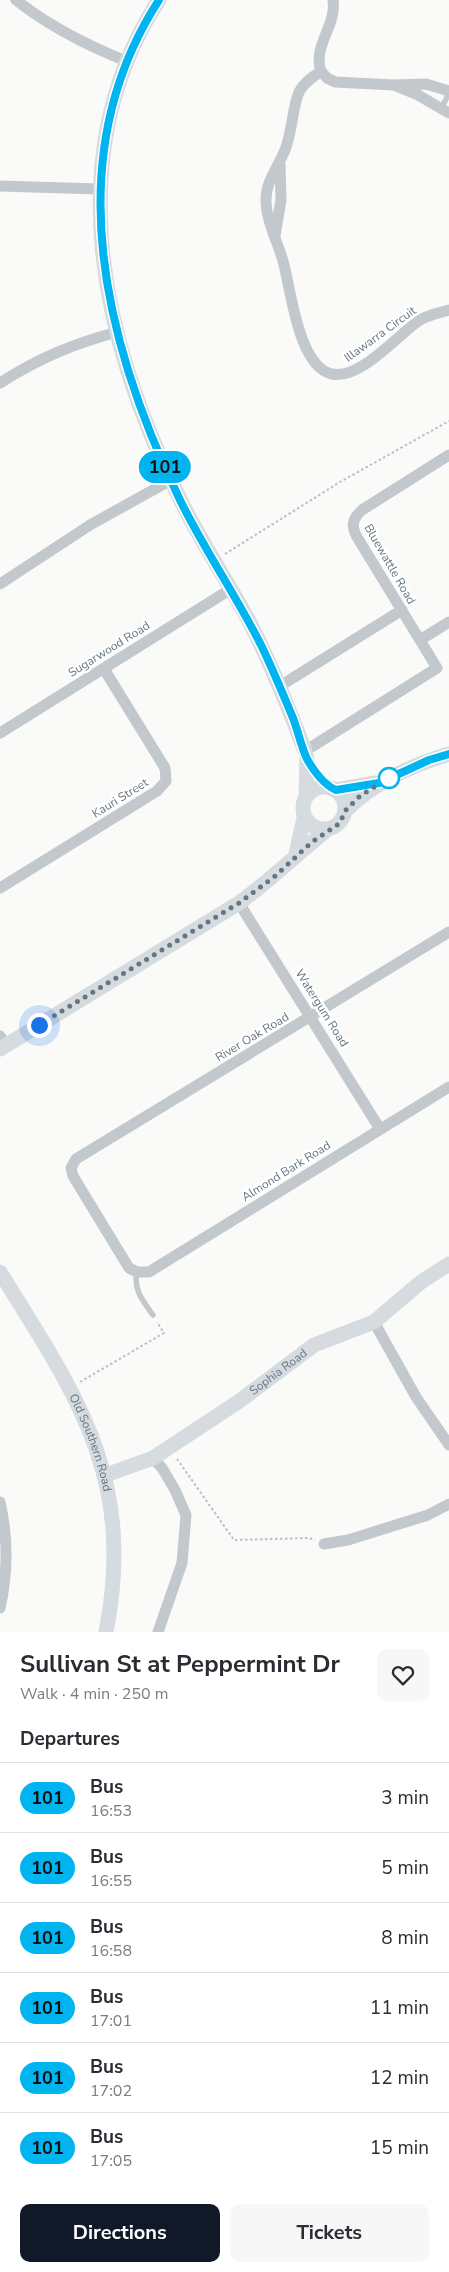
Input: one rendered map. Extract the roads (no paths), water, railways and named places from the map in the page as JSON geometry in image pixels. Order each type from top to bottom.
[{"type":"street","points":[[16,0],[57,28],[90,46],[126,61]]},
{"type":"street","points":[[159,0],[126,61],[107,122],[99,189],[102,255],[117,332],[132,384],[171,480],[196,530],[232,589],[280,686],[306,754],[332,789],[343,799],[345,811]]},
{"type":"street","points":[[333,0],[333,15],[319,50],[318,64],[327,78],[336,82],[394,85],[426,84],[449,92]]},
{"type":"street","name":"Illawarra Circuit","points":[[321,71],[302,86],[298,94],[292,127],[280,164],[270,179],[266,197],[266,213],[275,236],[300,330],[312,360],[327,373],[343,375],[353,372],[418,321],[431,314],[449,310]]},
{"type":"street","points":[[394,85],[418,95],[445,111]]},
{"type":"street","name":"Illawarra Circuit","points":[[275,236],[281,200],[280,164]]},
{"type":"street","points":[[0,186],[99,189]]},
{"type":"street","points":[[0,383],[39,360],[71,345],[117,332]]},
{"type":"street","name":"Bluewattle Road","points":[[306,754],[437,668],[357,538],[353,529],[353,522],[362,510],[449,455]]},
{"type":"street","points":[[0,584],[90,525],[171,480]]},
{"type":"street","name":"Sugarwood Road","points":[[0,733],[232,589]]},
{"type":"street","points":[[280,686],[402,610]]},
{"type":"street","points":[[420,640],[449,622]]},
{"type":"street","name":"Kauri Street","points":[[0,888],[156,791],[166,782],[165,768],[104,669]]},
{"type":"street","points":[[296,854],[304,818],[302,806],[306,796],[306,754]]},
{"type":"street","points":[[2,1043],[239,903],[283,869],[296,854],[327,830],[340,823],[345,811],[360,796],[379,783],[429,760],[449,754]]},
{"type":"street","points":[[306,796],[316,788],[332,789],[379,783]]},
{"type":"street","points":[[304,818],[314,828],[327,830]]},
{"type":"street","name":"Watergum Road","points":[[239,903],[380,1129]]},
{"type":"street","name":"River Oak Road","points":[[136,1272],[129,1268],[73,1176],[71,1168],[76,1160],[449,932]]},
{"type":"street","name":"Almond Bark Road","points":[[136,1272],[149,1272],[168,1262],[449,1087]]},
{"type":"street","name":"Sophia Road","points":[[106,1475],[153,1458],[238,1402],[314,1345],[374,1322],[421,1282],[449,1264]]},
{"type":"street","name":"Old Southern Road","points":[[0,1272],[70,1388],[94,1440],[106,1475],[111,1506],[115,1558],[106,1632]]},
{"type":"street","points":[[374,1322],[416,1397],[449,1445]]},
{"type":"street","points":[[153,1458],[162,1468],[175,1490],[186,1515],[182,1563],[158,1632]]},
{"type":"street","points":[[0,1502],[7,1552],[4,1590],[0,1608]]},
{"type":"street","points":[[324,1544],[348,1540],[428,1514],[449,1504]]},
{"type":"lane","points":[[445,111],[449,92]]},
{"type":"lane","points":[[266,197],[281,200]]},
{"type":"lane","points":[[136,1272],[134,1282],[136,1290],[153,1316]]}]
